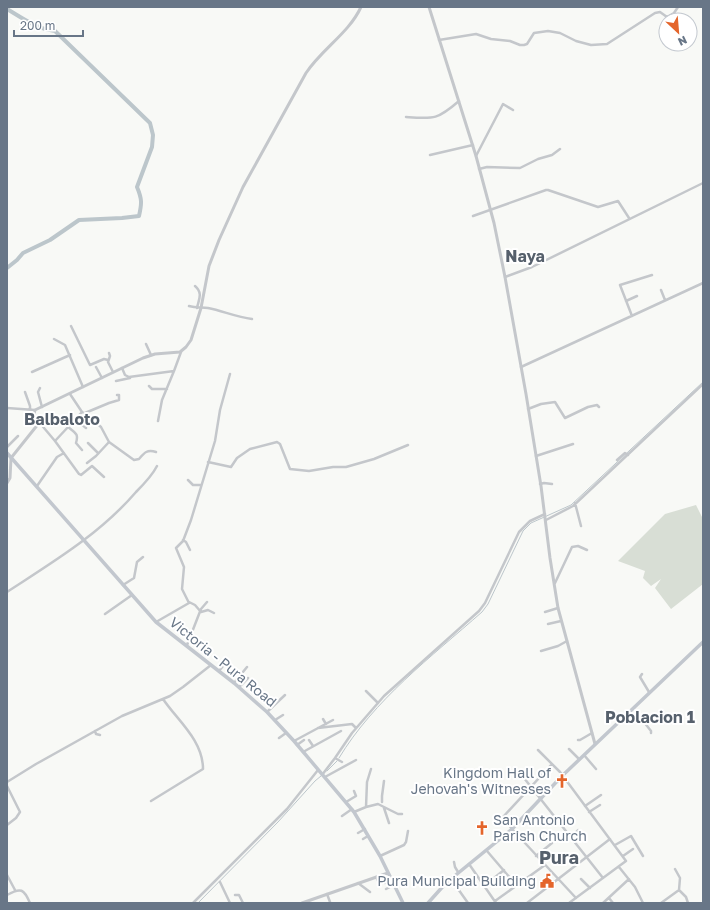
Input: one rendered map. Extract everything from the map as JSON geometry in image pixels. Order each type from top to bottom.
[{"type":"main road","name":"Victoria - Pura Road","points":[[7,453],[156,622],[239,687],[267,712],[297,744],[353,811],[380,856],[403,903]]},
{"type":"main road","points":[[428,903],[458,872],[487,851],[512,829],[579,759],[703,642]]},
{"type":"street","points":[[158,421],[162,400],[181,352],[192,338],[201,308],[213,254],[243,186],[306,72],[346,30],[354,20],[361,7]]},
{"type":"street","points":[[429,7],[476,156],[490,210],[505,277],[521,367],[546,520],[558,608],[595,744]]},
{"type":"street","points":[[439,40],[476,34],[491,39],[510,41],[524,46],[534,33],[546,31],[560,33],[576,41],[591,45],[607,44],[655,14],[660,12],[667,17],[674,13],[678,7]]},
{"type":"street","points":[[406,117],[438,117],[458,101]]},
{"type":"street","points":[[476,156],[502,104],[513,110]]},
{"type":"street","points":[[430,155],[472,145]]},
{"type":"street","points":[[479,169],[486,167],[520,168],[538,159],[556,153],[560,149]]},
{"type":"street","points":[[505,277],[532,267],[629,218],[703,183]]},
{"type":"street","points":[[474,216],[548,190],[598,208],[618,201],[629,218]]},
{"type":"street","points":[[632,316],[620,284],[652,275]]},
{"type":"street","points":[[521,367],[703,283]]},
{"type":"street","points":[[195,286],[200,294],[197,308]]},
{"type":"street","points":[[661,290],[665,300]]},
{"type":"street","points":[[626,301],[636,296]]},
{"type":"street","points":[[189,306],[208,308],[252,319]]},
{"type":"street","points":[[71,326],[90,366],[104,359],[108,360]]},
{"type":"street","points":[[54,339],[63,343],[70,355],[83,387]]},
{"type":"street","points":[[146,344],[151,355]]},
{"type":"street","points":[[34,412],[113,372],[151,355],[181,352]]},
{"type":"street","points":[[109,353],[110,356],[108,362],[113,372]]},
{"type":"street","points":[[32,372],[70,355]]},
{"type":"street","points":[[96,367],[102,378]]},
{"type":"street","points":[[122,368],[126,376],[136,376]]},
{"type":"street","points":[[116,381],[136,376],[174,371]]},
{"type":"street","points":[[214,613],[208,610],[201,613],[195,605],[189,602],[182,589],[184,565],[176,548],[183,540],[190,522],[216,437],[220,410],[230,374]]},
{"type":"street","points":[[546,520],[564,511],[575,503],[703,384]]},
{"type":"street","points":[[150,386],[152,389],[167,389]]},
{"type":"street","points":[[40,388],[38,392],[42,407]]},
{"type":"street","points":[[25,392],[30,404],[29,410]]},
{"type":"street","points":[[70,394],[82,412],[101,427],[109,442],[134,460],[138,459],[141,454],[147,451],[151,450],[156,452]]},
{"type":"street","points":[[85,413],[119,400],[119,395],[117,395]]},
{"type":"street","points":[[528,409],[541,404],[555,402],[565,418],[588,407],[597,405],[599,407]]},
{"type":"street","points":[[7,408],[29,410],[34,412],[80,475],[92,466],[104,476]]},
{"type":"street","points":[[55,441],[82,412]]},
{"type":"street","points":[[75,419],[86,428]]},
{"type":"street","points":[[7,483],[10,478],[11,457],[40,422]]},
{"type":"street","points":[[68,427],[77,435],[76,443],[82,450]]},
{"type":"street","points":[[7,447],[18,436]]},
{"type":"street","points":[[87,463],[109,442]]},
{"type":"street","points":[[208,462],[231,467],[238,458],[250,449],[277,442],[280,444],[290,469],[309,471],[334,467],[346,467],[374,459],[408,445]]},
{"type":"street","points":[[88,443],[98,454]]},
{"type":"street","points":[[536,456],[573,444]]},
{"type":"street","points":[[37,486],[57,457],[64,453]]},
{"type":"street","points":[[617,460],[624,453],[627,454]]},
{"type":"street","points":[[7,592],[84,541],[119,511],[151,476],[158,466]]},
{"type":"street","points":[[188,480],[193,485],[201,485]]},
{"type":"street","points":[[540,484],[552,484]]},
{"type":"street","points":[[575,503],[581,526]]},
{"type":"street","points":[[323,776],[356,728],[378,703],[408,674],[479,611],[487,599],[519,532],[530,521],[545,514]]},
{"type":"street","points":[[183,540],[186,542],[190,550]]},
{"type":"street","points":[[554,584],[572,547],[578,546],[587,550]]},
{"type":"street","points":[[123,585],[134,578],[137,562],[143,557]]},
{"type":"street","points":[[105,614],[132,595]]},
{"type":"street","points":[[156,622],[189,602]]},
{"type":"street","points":[[187,645],[200,611],[207,602]]},
{"type":"street","points":[[545,612],[558,608]]},
{"type":"street","points":[[548,624],[561,621]]},
{"type":"street","points":[[541,651],[558,646],[567,641]]},
{"type":"street","points":[[7,782],[122,716],[162,699],[183,687],[211,664]]},
{"type":"street","points":[[219,671],[225,665],[233,670]]},
{"type":"street","points":[[234,683],[247,666]]},
{"type":"street","points":[[642,674],[640,677],[649,692]]},
{"type":"street","points":[[239,687],[248,678]]},
{"type":"street","points":[[366,692],[378,703]]},
{"type":"street","points":[[267,712],[285,695]]},
{"type":"street","points":[[151,801],[203,769],[200,754],[190,734],[162,699]]},
{"type":"street","points":[[275,720],[283,715]]},
{"type":"street","points":[[620,720],[640,717],[651,733]]},
{"type":"street","points":[[323,718],[326,724]]},
{"type":"street","points":[[294,741],[333,720]]},
{"type":"street","points":[[317,728],[352,724],[356,728]]},
{"type":"street","points":[[95,731],[96,734],[100,735]]},
{"type":"street","points":[[303,752],[341,731]]},
{"type":"street","points":[[279,738],[286,732]]},
{"type":"street","points":[[578,740],[592,733]]},
{"type":"street","points":[[297,744],[304,740]]},
{"type":"street","points":[[309,740],[313,746]]},
{"type":"street","points":[[569,749],[579,759]]},
{"type":"street","points":[[538,750],[560,772],[626,861],[570,903]]},
{"type":"street","points":[[584,755],[596,769]]},
{"type":"street","points":[[335,758],[342,762]]},
{"type":"street","points":[[323,776],[356,760]]},
{"type":"street","points":[[552,764],[503,816],[503,818],[536,856],[576,898]]},
{"type":"street","points":[[366,807],[368,782],[371,769]]},
{"type":"street","points":[[194,903],[287,809],[318,770]]},
{"type":"street","points":[[524,778],[603,878]]},
{"type":"street","points":[[342,816],[384,801],[382,796],[384,782]]},
{"type":"street","points":[[7,786],[20,812],[16,818],[7,825]]},
{"type":"street","points":[[346,802],[356,796],[354,791]]},
{"type":"street","points":[[585,806],[601,795]]},
{"type":"street","points":[[378,804],[398,814],[402,814]]},
{"type":"street","points":[[589,812],[600,805]]},
{"type":"street","points":[[384,808],[389,822]]},
{"type":"street","points":[[358,833],[365,829]]},
{"type":"street","points":[[571,838],[578,830]]},
{"type":"street","points":[[380,856],[404,845],[408,831]]},
{"type":"street","points":[[363,839],[369,836]]},
{"type":"street","points":[[615,846],[631,836],[643,856]]},
{"type":"street","points":[[527,903],[559,880],[610,839]]},
{"type":"street","points":[[536,856],[552,843]]},
{"type":"street","points":[[623,856],[633,849]]},
{"type":"street","points":[[487,851],[517,886]]},
{"type":"street","points":[[454,862],[458,872]]},
{"type":"street","points":[[469,864],[496,902],[545,865]]},
{"type":"street","points":[[619,866],[635,887],[643,903]]},
{"type":"street","points":[[661,903],[679,890],[680,878],[675,869]]},
{"type":"street","points":[[484,886],[504,870]]},
{"type":"street","points":[[302,903],[310,902],[327,894],[388,872]]},
{"type":"street","points":[[7,875],[15,890]]},
{"type":"street","points":[[376,877],[378,881]]},
{"type":"street","points":[[451,879],[468,903]]},
{"type":"street","points":[[581,879],[590,888]]},
{"type":"street","points":[[603,903],[629,879]]},
{"type":"street","points":[[385,883],[391,880]]},
{"type":"street","points":[[220,882],[230,903]]},
{"type":"street","points":[[358,883],[370,892]]},
{"type":"street","points":[[386,889],[394,885]]},
{"type":"street","points":[[7,895],[15,890],[23,891],[30,903]]},
{"type":"street","points":[[679,890],[686,897],[688,903]]},
{"type":"street","points":[[327,894],[330,902]]},
{"type":"street","points":[[235,896],[239,895],[243,903]]},
{"type":"street","points":[[609,898],[613,903]]},
{"type":"shaded area","points":[[696,505],[703,519],[703,584],[671,609],[655,588],[661,579],[651,586],[643,578],[645,571],[618,561],[665,514]]},
{"type":"waterway","points":[[7,9],[36,26],[55,31],[150,123],[153,135],[152,147],[137,187],[141,201],[139,216],[79,220],[50,240],[23,253],[7,268]]},
{"type":"waterway","points":[[339,758],[353,737],[386,698],[404,680],[482,612],[488,604],[523,531],[531,523],[571,505],[703,382]]},
{"type":"waterway","points":[[327,771],[337,761]]},
{"type":"waterway","points":[[198,903],[321,776]]},
{"type":"place","name":"Kingdom Hall of Jehovah's Witnesses","points":[[562,781]]},
{"type":"place","name":"San Antonio Parish Church","points":[[482,828]]},
{"type":"place","name":"Pura Municipal Building","points":[[547,881]]},
{"type":"district","name":"Naya","points":[[525,256]]},
{"type":"district","name":"Balbaloto","points":[[62,419]]},
{"type":"district","name":"Poblacion 1","points":[[650,717]]},
{"type":"district","name":"Pura","points":[[559,858]]}]
